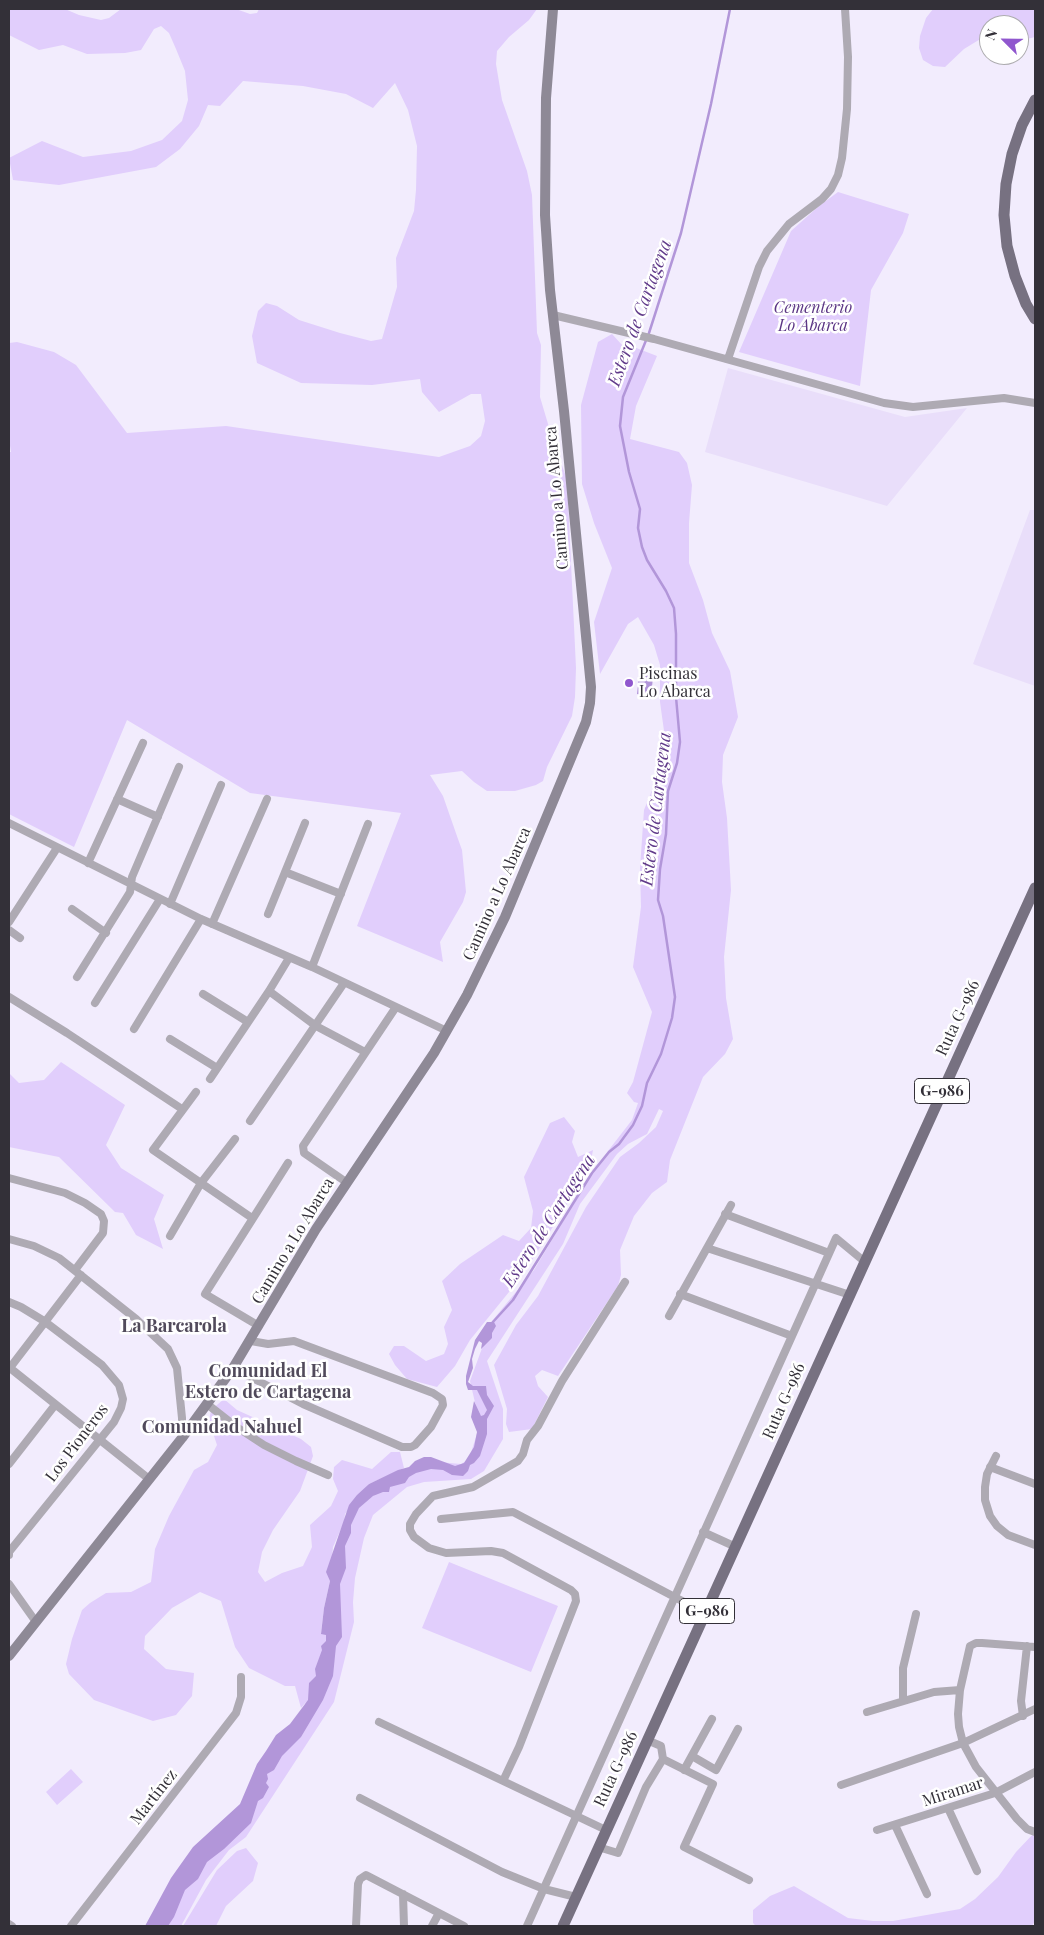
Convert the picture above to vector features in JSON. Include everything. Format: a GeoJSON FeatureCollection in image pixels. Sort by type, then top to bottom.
{"type":"FeatureCollection","features":[{"type":"Feature","properties":{"kind":"main road","name":"Camino a Lo Abarca"},"geometry":{"type":"LineString","coordinates":[[9,1656],[182,1438],[233,1368],[346,1182],[413,1086],[447,1031],[505,917],[583,731],[590,703],[591,687],[547,253],[544,177],[546,98],[553,9]]}},
{"type":"Feature","properties":{"kind":"main road"},"geometry":{"type":"LineString","coordinates":[[1035,100],[1022,125],[1012,154],[1006,184],[1004,215],[1007,246],[1015,276],[1026,304],[1035,319]]}},
{"type":"Feature","properties":{"kind":"main road","name":"Ruta G-986"},"geometry":{"type":"LineString","coordinates":[[563,1926],[1035,888]]}},
{"type":"Feature","properties":{"kind":"street"},"geometry":{"type":"LineString","coordinates":[[728,359],[759,267],[768,251],[789,224],[826,194],[838,175],[844,142],[848,92],[845,9]]}},
{"type":"Feature","properties":{"kind":"street"},"geometry":{"type":"LineString","coordinates":[[553,315],[728,359],[900,406],[924,407],[1004,398],[1035,403]]}},
{"type":"Feature","properties":{"kind":"street"},"geometry":{"type":"LineString","coordinates":[[88,863],[143,743]]}},
{"type":"Feature","properties":{"kind":"street"},"geometry":{"type":"LineString","coordinates":[[77,977],[130,892],[132,877],[180,767]]}},
{"type":"Feature","properties":{"kind":"street"},"geometry":{"type":"LineString","coordinates":[[170,904],[221,785]]}},
{"type":"Feature","properties":{"kind":"street"},"geometry":{"type":"LineString","coordinates":[[117,799],[158,817]]}},
{"type":"Feature","properties":{"kind":"street"},"geometry":{"type":"LineString","coordinates":[[212,924],[267,799]]}},
{"type":"Feature","properties":{"kind":"street"},"geometry":{"type":"LineString","coordinates":[[9,823],[212,924],[312,967],[447,1031]]}},
{"type":"Feature","properties":{"kind":"street"},"geometry":{"type":"LineString","coordinates":[[268,914],[305,823]]}},
{"type":"Feature","properties":{"kind":"street"},"geometry":{"type":"LineString","coordinates":[[312,967],[368,824]]}},
{"type":"Feature","properties":{"kind":"street"},"geometry":{"type":"LineString","coordinates":[[9,922],[58,848]]}},
{"type":"Feature","properties":{"kind":"street"},"geometry":{"type":"LineString","coordinates":[[285,872],[341,894]]}},
{"type":"Feature","properties":{"kind":"street"},"geometry":{"type":"LineString","coordinates":[[95,1002],[160,899]]}},
{"type":"Feature","properties":{"kind":"street"},"geometry":{"type":"LineString","coordinates":[[72,909],[106,933]]}},
{"type":"Feature","properties":{"kind":"street"},"geometry":{"type":"LineString","coordinates":[[134,1029],[202,919]]}},
{"type":"Feature","properties":{"kind":"street"},"geometry":{"type":"LineString","coordinates":[[9,930],[20,938]]}},
{"type":"Feature","properties":{"kind":"street"},"geometry":{"type":"LineString","coordinates":[[210,1079],[289,958]]}},
{"type":"Feature","properties":{"kind":"street"},"geometry":{"type":"LineString","coordinates":[[250,1121],[344,983]]}},
{"type":"Feature","properties":{"kind":"street"},"geometry":{"type":"LineString","coordinates":[[269,991],[316,1026],[365,1052]]}},
{"type":"Feature","properties":{"kind":"street"},"geometry":{"type":"LineString","coordinates":[[203,994],[248,1022]]}},
{"type":"Feature","properties":{"kind":"street"},"geometry":{"type":"LineString","coordinates":[[9,997],[182,1109]]}},
{"type":"Feature","properties":{"kind":"street"},"geometry":{"type":"LineString","coordinates":[[346,1182],[304,1153],[302,1149],[396,1007]]}},
{"type":"Feature","properties":{"kind":"street"},"geometry":{"type":"LineString","coordinates":[[170,1039],[216,1068]]}},
{"type":"Feature","properties":{"kind":"street"},"geometry":{"type":"LineString","coordinates":[[196,1092],[153,1150],[252,1218]]}},
{"type":"Feature","properties":{"kind":"street"},"geometry":{"type":"LineString","coordinates":[[170,1236],[201,1183],[235,1139]]}},
{"type":"Feature","properties":{"kind":"street"},"geometry":{"type":"LineString","coordinates":[[259,1326],[205,1294],[288,1163]]}},
{"type":"Feature","properties":{"kind":"street"},"geometry":{"type":"LineString","coordinates":[[9,1178],[65,1194],[101,1214],[104,1221],[103,1233],[78,1272],[44,1322],[9,1368],[149,1479]]}},
{"type":"Feature","properties":{"kind":"street"},"geometry":{"type":"LineString","coordinates":[[669,1316],[731,1205]]}},
{"type":"Feature","properties":{"kind":"street"},"geometry":{"type":"LineString","coordinates":[[725,1214],[829,1254]]}},
{"type":"Feature","properties":{"kind":"street"},"geometry":{"type":"LineString","coordinates":[[527,1926],[836,1238],[865,1262]]}},
{"type":"Feature","properties":{"kind":"street"},"geometry":{"type":"LineString","coordinates":[[9,1239],[47,1252],[78,1272],[136,1318],[172,1354],[178,1375],[182,1438]]}},
{"type":"Feature","properties":{"kind":"street"},"geometry":{"type":"LineString","coordinates":[[707,1248],[850,1296]]}},
{"type":"Feature","properties":{"kind":"street"},"geometry":{"type":"LineString","coordinates":[[503,1781],[519,1747],[576,1601],[575,1594],[504,1553],[497,1551],[446,1553],[429,1548],[414,1537],[410,1530],[410,1524],[416,1514],[433,1496],[473,1487],[518,1461],[523,1454],[527,1440],[538,1426],[560,1386],[625,1282]]}},
{"type":"Feature","properties":{"kind":"street"},"geometry":{"type":"LineString","coordinates":[[680,1294],[792,1336]]}},
{"type":"Feature","properties":{"kind":"street","name":"Los Pioneros"},"geometry":{"type":"LineString","coordinates":[[9,1302],[21,1307],[44,1322],[102,1366],[119,1385],[123,1394],[117,1418],[9,1552],[9,1555]]}},
{"type":"Feature","properties":{"kind":"street"},"geometry":{"type":"LineString","coordinates":[[233,1368],[303,1404],[402,1447],[411,1448],[415,1445],[431,1427],[443,1405],[440,1396],[433,1392],[294,1341],[268,1344],[251,1341]]}},
{"type":"Feature","properties":{"kind":"street"},"geometry":{"type":"LineString","coordinates":[[207,1404],[235,1426],[264,1445],[328,1475]]}},
{"type":"Feature","properties":{"kind":"street"},"geometry":{"type":"LineString","coordinates":[[9,1464],[55,1405]]}},
{"type":"Feature","properties":{"kind":"street"},"geometry":{"type":"LineString","coordinates":[[996,1456],[990,1467],[984,1493],[990,1516],[997,1526],[1008,1535],[1035,1545]]}},
{"type":"Feature","properties":{"kind":"street"},"geometry":{"type":"LineString","coordinates":[[990,1467],[1035,1484]]}},
{"type":"Feature","properties":{"kind":"street"},"geometry":{"type":"LineString","coordinates":[[441,1519],[513,1512],[705,1613]]}},
{"type":"Feature","properties":{"kind":"street"},"geometry":{"type":"LineString","coordinates":[[703,1532],[736,1547]]}},
{"type":"Feature","properties":{"kind":"street"},"geometry":{"type":"LineString","coordinates":[[9,1584],[36,1622]]}},
{"type":"Feature","properties":{"kind":"street"},"geometry":{"type":"LineString","coordinates":[[903,1700],[903,1668],[916,1614]]}},
{"type":"Feature","properties":{"kind":"street"},"geometry":{"type":"LineString","coordinates":[[1023,1716],[1021,1701],[1031,1646],[982,1642],[970,1646],[960,1690],[958,1721],[963,1743],[976,1767],[995,1792],[1027,1829],[1035,1832]]}},
{"type":"Feature","properties":{"kind":"street","name":"Martínez"},"geometry":{"type":"LineString","coordinates":[[71,1926],[236,1713],[242,1697],[241,1677]]}},
{"type":"Feature","properties":{"kind":"street"},"geometry":{"type":"LineString","coordinates":[[867,1712],[934,1692],[960,1690]]}},
{"type":"Feature","properties":{"kind":"street"},"geometry":{"type":"LineString","coordinates":[[841,1785],[963,1743],[1035,1709]]}},
{"type":"Feature","properties":{"kind":"street"},"geometry":{"type":"LineString","coordinates":[[684,1770],[712,1718]]}},
{"type":"Feature","properties":{"kind":"street"},"geometry":{"type":"LineString","coordinates":[[379,1722],[606,1830]]}},
{"type":"Feature","properties":{"kind":"street"},"geometry":{"type":"LineString","coordinates":[[692,1756],[716,1770],[738,1729]]}},
{"type":"Feature","properties":{"kind":"street"},"geometry":{"type":"LineString","coordinates":[[598,1847],[618,1853],[646,1787],[663,1759],[662,1746],[647,1740]]}},
{"type":"Feature","properties":{"kind":"street"},"geometry":{"type":"LineString","coordinates":[[663,1759],[713,1784],[684,1847],[749,1880]]}},
{"type":"Feature","properties":{"kind":"street","name":"Miramar"},"geometry":{"type":"LineString","coordinates":[[877,1830],[995,1792],[1035,1772]]}},
{"type":"Feature","properties":{"kind":"street"},"geometry":{"type":"LineString","coordinates":[[360,1798],[502,1872],[544,1889],[576,1897]]}},
{"type":"Feature","properties":{"kind":"street"},"geometry":{"type":"LineString","coordinates":[[948,1808],[977,1871]]}},
{"type":"Feature","properties":{"kind":"street"},"geometry":{"type":"LineString","coordinates":[[895,1825],[927,1894]]}},
{"type":"Feature","properties":{"kind":"street"},"geometry":{"type":"LineString","coordinates":[[356,1926],[358,1884],[362,1877],[370,1876],[464,1926]]}},
{"type":"Feature","properties":{"kind":"street"},"geometry":{"type":"LineString","coordinates":[[403,1894],[404,1926]]}},
{"type":"Feature","properties":{"kind":"street"},"geometry":{"type":"LineString","coordinates":[[432,1926],[439,1913]]}},
{"type":"Feature","properties":{"kind":"shaded area"},"geometry":{"type":"Polygon","coordinates":[[[728,368],[905,417],[967,408],[887,506],[705,452],[728,368]]]}},
{"type":"Feature","properties":{"kind":"shaded area"},"geometry":{"type":"Polygon","coordinates":[[[1030,510],[1035,510],[1035,686],[973,664],[1030,510]]]}},
{"type":"Feature","properties":{"kind":"shaded area"},"geometry":{"type":"Polygon","coordinates":[[[640,666],[654,668],[651,696],[637,694],[640,666]]]}},
{"type":"Feature","properties":{"kind":"shaded area"},"geometry":{"type":"Polygon","coordinates":[[[487,1322],[494,1322],[496,1326],[492,1333],[492,1338],[481,1349],[482,1343],[479,1341],[475,1349],[472,1359],[473,1368],[468,1382],[473,1386],[486,1386],[487,1395],[494,1406],[487,1419],[487,1434],[480,1456],[470,1465],[468,1471],[463,1476],[452,1475],[443,1470],[431,1469],[416,1473],[409,1477],[405,1483],[390,1487],[389,1492],[373,1496],[359,1508],[351,1525],[351,1533],[345,1546],[346,1568],[340,1584],[342,1637],[336,1646],[333,1676],[323,1700],[301,1737],[282,1756],[274,1770],[267,1774],[268,1779],[266,1783],[269,1787],[263,1798],[258,1801],[251,1823],[224,1849],[207,1862],[198,1879],[185,1890],[174,1917],[168,1926],[145,1926],[171,1878],[193,1847],[240,1804],[257,1764],[276,1735],[290,1724],[308,1700],[309,1683],[316,1676],[315,1669],[322,1650],[321,1646],[326,1641],[326,1635],[321,1634],[330,1581],[326,1572],[349,1505],[369,1484],[398,1470],[409,1467],[415,1461],[424,1457],[431,1457],[455,1466],[464,1463],[474,1447],[477,1432],[471,1417],[474,1401],[481,1416],[487,1410],[477,1390],[468,1390],[466,1376],[475,1340],[487,1322]]]}},
{"type":"Feature","properties":{"kind":"green space"},"geometry":{"type":"Polygon","coordinates":[[[9,9],[65,9],[79,15],[101,20],[109,18],[121,9],[236,9],[250,14],[257,13],[259,9],[537,9],[529,20],[509,37],[497,51],[496,64],[502,100],[527,171],[532,195],[537,333],[541,345],[540,397],[567,479],[576,668],[575,697],[572,716],[547,767],[543,781],[536,785],[515,791],[487,791],[462,771],[430,775],[443,796],[462,850],[466,892],[463,902],[440,942],[443,962],[357,926],[401,813],[250,793],[127,720],[74,847],[9,814],[9,452],[11,452],[9,439],[9,343],[17,342],[54,352],[76,365],[127,433],[226,426],[439,457],[470,446],[481,436],[485,421],[481,394],[471,394],[439,412],[422,392],[420,379],[372,385],[301,383],[257,363],[252,336],[258,311],[266,303],[277,306],[299,320],[340,333],[371,341],[382,339],[397,287],[396,258],[414,211],[416,190],[417,146],[408,110],[395,83],[373,108],[346,94],[303,86],[243,81],[220,106],[208,105],[199,126],[180,149],[156,167],[59,185],[13,180],[9,158],[42,141],[83,157],[131,151],[162,140],[182,121],[188,100],[185,71],[169,33],[161,26],[154,29],[141,50],[125,53],[87,54],[63,45],[39,50],[9,35],[9,9]]]}},
{"type":"Feature","properties":{"kind":"green space"},"geometry":{"type":"Polygon","coordinates":[[[933,9],[1035,9],[1035,37],[1029,38],[1029,15],[979,15],[979,40],[964,49],[945,67],[933,66],[923,60],[919,48],[920,36],[926,18],[933,9]]]}},
{"type":"Feature","properties":{"kind":"green space","name":"Cementerio Lo Abarca"},"geometry":{"type":"Polygon","coordinates":[[[838,192],[909,214],[903,233],[871,290],[860,386],[739,352],[791,231],[838,192]]]}},
{"type":"Feature","properties":{"kind":"green space"},"geometry":{"type":"Polygon","coordinates":[[[612,334],[623,346],[624,351],[626,344],[657,356],[636,406],[630,439],[679,452],[687,463],[692,485],[689,523],[689,563],[703,600],[712,633],[730,671],[738,717],[723,755],[722,782],[727,818],[731,890],[724,957],[726,998],[733,1039],[725,1054],[703,1077],[670,1160],[667,1182],[652,1193],[634,1216],[620,1250],[621,1275],[618,1286],[558,1376],[542,1370],[535,1376],[538,1386],[548,1397],[532,1429],[509,1432],[506,1424],[507,1409],[494,1365],[516,1325],[538,1296],[586,1207],[620,1157],[656,1127],[663,1111],[659,1109],[647,1134],[628,1144],[617,1154],[580,1204],[563,1244],[487,1361],[503,1409],[503,1439],[484,1471],[471,1479],[424,1482],[407,1487],[373,1515],[364,1538],[355,1578],[354,1622],[334,1702],[246,1837],[229,1850],[206,1880],[181,1926],[160,1926],[185,1881],[290,1743],[306,1702],[301,1708],[295,1686],[285,1686],[249,1668],[235,1647],[221,1601],[200,1592],[172,1608],[145,1636],[144,1649],[166,1669],[194,1673],[192,1696],[176,1715],[153,1721],[94,1700],[69,1674],[66,1664],[82,1610],[106,1593],[131,1592],[151,1582],[155,1549],[169,1516],[194,1470],[208,1462],[217,1445],[209,1421],[211,1410],[224,1399],[237,1410],[301,1439],[311,1447],[313,1456],[300,1491],[273,1530],[262,1552],[258,1572],[265,1582],[282,1573],[303,1566],[312,1547],[310,1525],[331,1506],[338,1491],[333,1479],[334,1467],[342,1460],[372,1469],[391,1452],[400,1452],[404,1468],[369,1484],[345,1514],[344,1522],[333,1547],[330,1581],[321,1633],[325,1634],[339,1550],[359,1505],[427,1461],[461,1464],[469,1459],[480,1424],[470,1381],[492,1321],[534,1270],[594,1169],[632,1120],[638,1103],[634,1102],[627,1093],[633,1082],[652,1012],[633,967],[641,907],[640,868],[644,810],[661,768],[665,738],[660,702],[660,665],[654,645],[638,617],[628,624],[600,674],[594,622],[612,568],[594,523],[582,484],[581,405],[598,342],[612,334]]]}},
{"type":"Feature","properties":{"kind":"green space"},"geometry":{"type":"Polygon","coordinates":[[[61,1062],[125,1105],[106,1145],[121,1168],[164,1195],[154,1219],[163,1249],[136,1235],[123,1213],[115,1212],[59,1157],[9,1147],[9,1073],[19,1083],[44,1080],[61,1062]]]}},
{"type":"Feature","properties":{"kind":"green space"},"geometry":{"type":"Polygon","coordinates":[[[564,1117],[575,1131],[572,1142],[578,1157],[593,1150],[590,1166],[571,1198],[522,1276],[470,1340],[455,1366],[437,1387],[407,1379],[395,1365],[389,1354],[394,1346],[404,1346],[426,1361],[444,1354],[448,1344],[444,1327],[452,1310],[442,1281],[460,1264],[503,1235],[519,1241],[531,1228],[533,1211],[524,1177],[550,1123],[564,1117]]]}},
{"type":"Feature","properties":{"kind":"green space"},"geometry":{"type":"Polygon","coordinates":[[[449,1562],[558,1606],[531,1672],[422,1628],[449,1562]]]}},
{"type":"Feature","properties":{"kind":"green space"},"geometry":{"type":"Polygon","coordinates":[[[71,1769],[83,1782],[57,1805],[46,1792],[71,1769]]]}},
{"type":"Feature","properties":{"kind":"green space"},"geometry":{"type":"Polygon","coordinates":[[[1035,1832],[1035,1921],[1032,1926],[756,1926],[753,1923],[753,1910],[770,1896],[794,1886],[848,1918],[893,1921],[960,1909],[975,1899],[998,1877],[1016,1852],[1035,1832]]]}},
{"type":"Feature","properties":{"kind":"green space"},"geometry":{"type":"Polygon","coordinates":[[[246,1848],[258,1863],[253,1881],[226,1906],[216,1926],[183,1926],[217,1870],[237,1851],[246,1848]]]}},
{"type":"Feature","properties":{"kind":"waterway","name":"Estero de Cartagena"},"geometry":{"type":"LineString","coordinates":[[492,1323],[513,1300],[592,1173],[609,1152],[619,1144],[633,1125],[642,1106],[647,1083],[661,1054],[672,1018],[675,997],[663,916],[658,900],[660,869],[666,834],[668,791],[677,763],[680,742],[676,697],[674,608],[647,560],[642,547],[638,528],[640,509],[629,472],[620,426],[623,397],[649,333],[681,233],[711,104],[730,9]]}},
{"type":"Feature","properties":{"kind":"place","name":"Piscinas Lo Abarca"},"geometry":{"type":"Point","coordinates":[629,683]}},
{"type":"Feature","properties":{"kind":"district","name":"La Barcarola"},"geometry":{"type":"Point","coordinates":[174,1326]}},
{"type":"Feature","properties":{"kind":"district","name":"Comunidad El Estero de Cartagena"},"geometry":{"type":"Point","coordinates":[268,1381]}},
{"type":"Feature","properties":{"kind":"district","name":"Comunidad Nahuel"},"geometry":{"type":"Point","coordinates":[222,1427]}}]}
